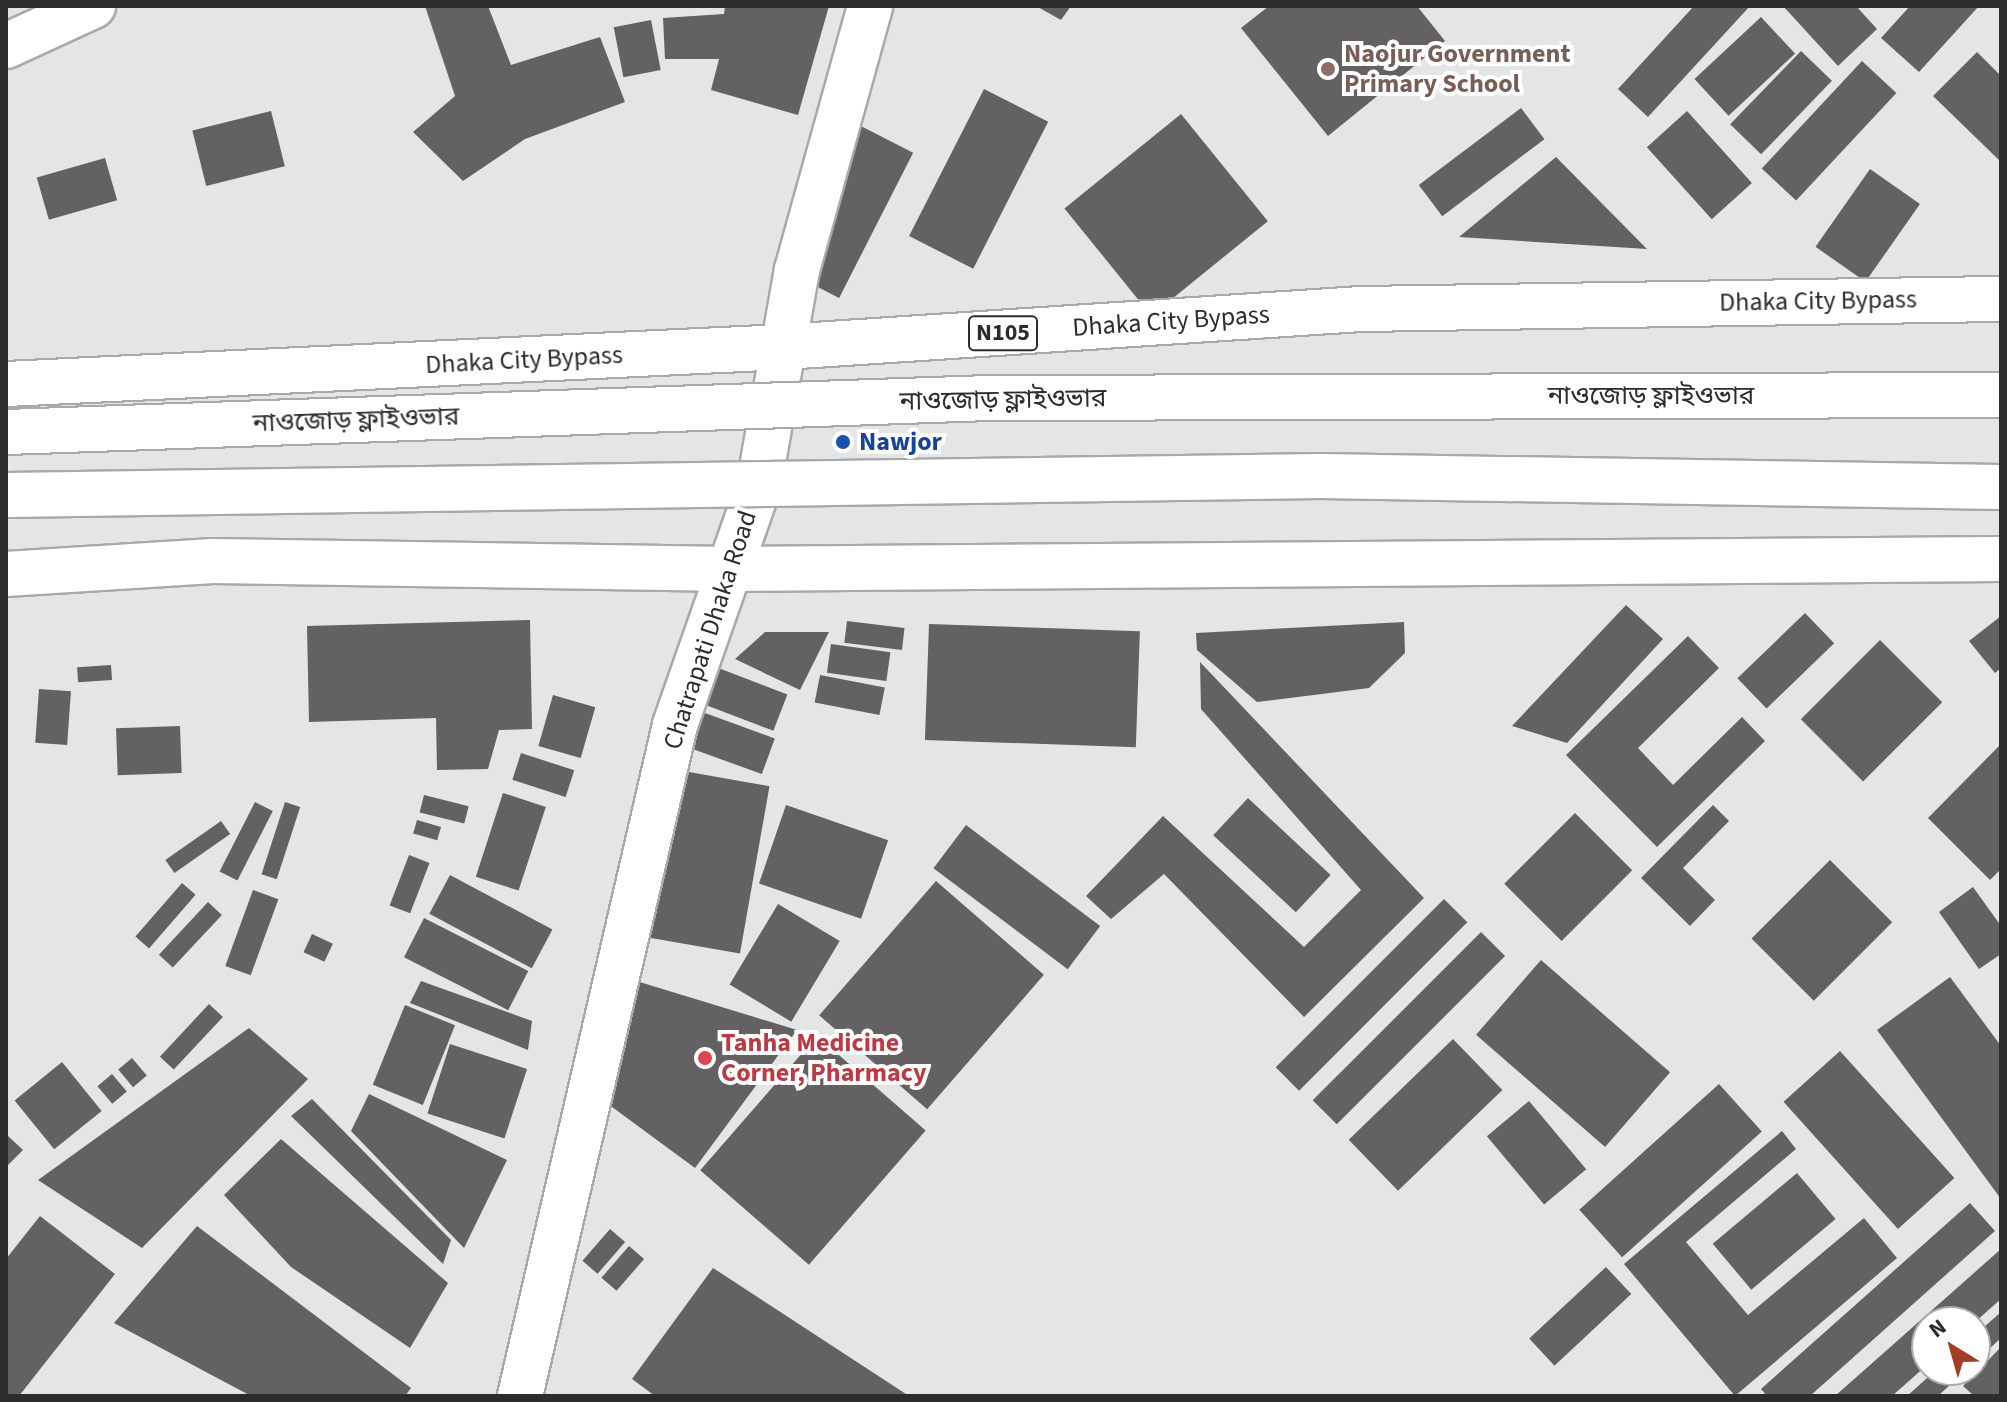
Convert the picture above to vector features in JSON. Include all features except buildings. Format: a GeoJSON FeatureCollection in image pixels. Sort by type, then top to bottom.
{"type":"FeatureCollection","features":[{"type":"Feature","properties":{"kind":"main road"},"geometry":{"type":"LineString","coordinates":[[6,46],[93,6]]}},
{"type":"Feature","properties":{"kind":"main road","name":"Chatrapati Dhaka Road"},"geometry":{"type":"LineString","coordinates":[[520,1396],[675,725],[759,485],[797,270],[870,6]]}},
{"type":"Feature","properties":{"kind":"main road","name":"Dhaka City Bypass"},"geometry":{"type":"LineString","coordinates":[[6,384],[784,347],[1361,309],[2001,299]]}},
{"type":"Feature","properties":{"kind":"main road","name":"নাওজোড় ফ্লাইওভার"},"geometry":{"type":"LineString","coordinates":[[6,432],[987,398],[2001,395]]}},
{"type":"Feature","properties":{"kind":"main road"},"geometry":{"type":"LineString","coordinates":[[6,495],[1321,476],[2001,487]]}},
{"type":"Feature","properties":{"kind":"main road"},"geometry":{"type":"LineString","coordinates":[[6,574],[213,561],[729,569],[2001,559]]}},
{"type":"Feature","properties":{"kind":"place","name":"Naojur Government Primary School"},"geometry":{"type":"Point","coordinates":[1328,69]}},
{"type":"Feature","properties":{"kind":"place","name":"Nawjor"},"geometry":{"type":"Point","coordinates":[843,442]}},
{"type":"Feature","properties":{"kind":"place","name":"Tanha Medicine Corner, Pharmacy"},"geometry":{"type":"Point","coordinates":[705,1058]}}]}
